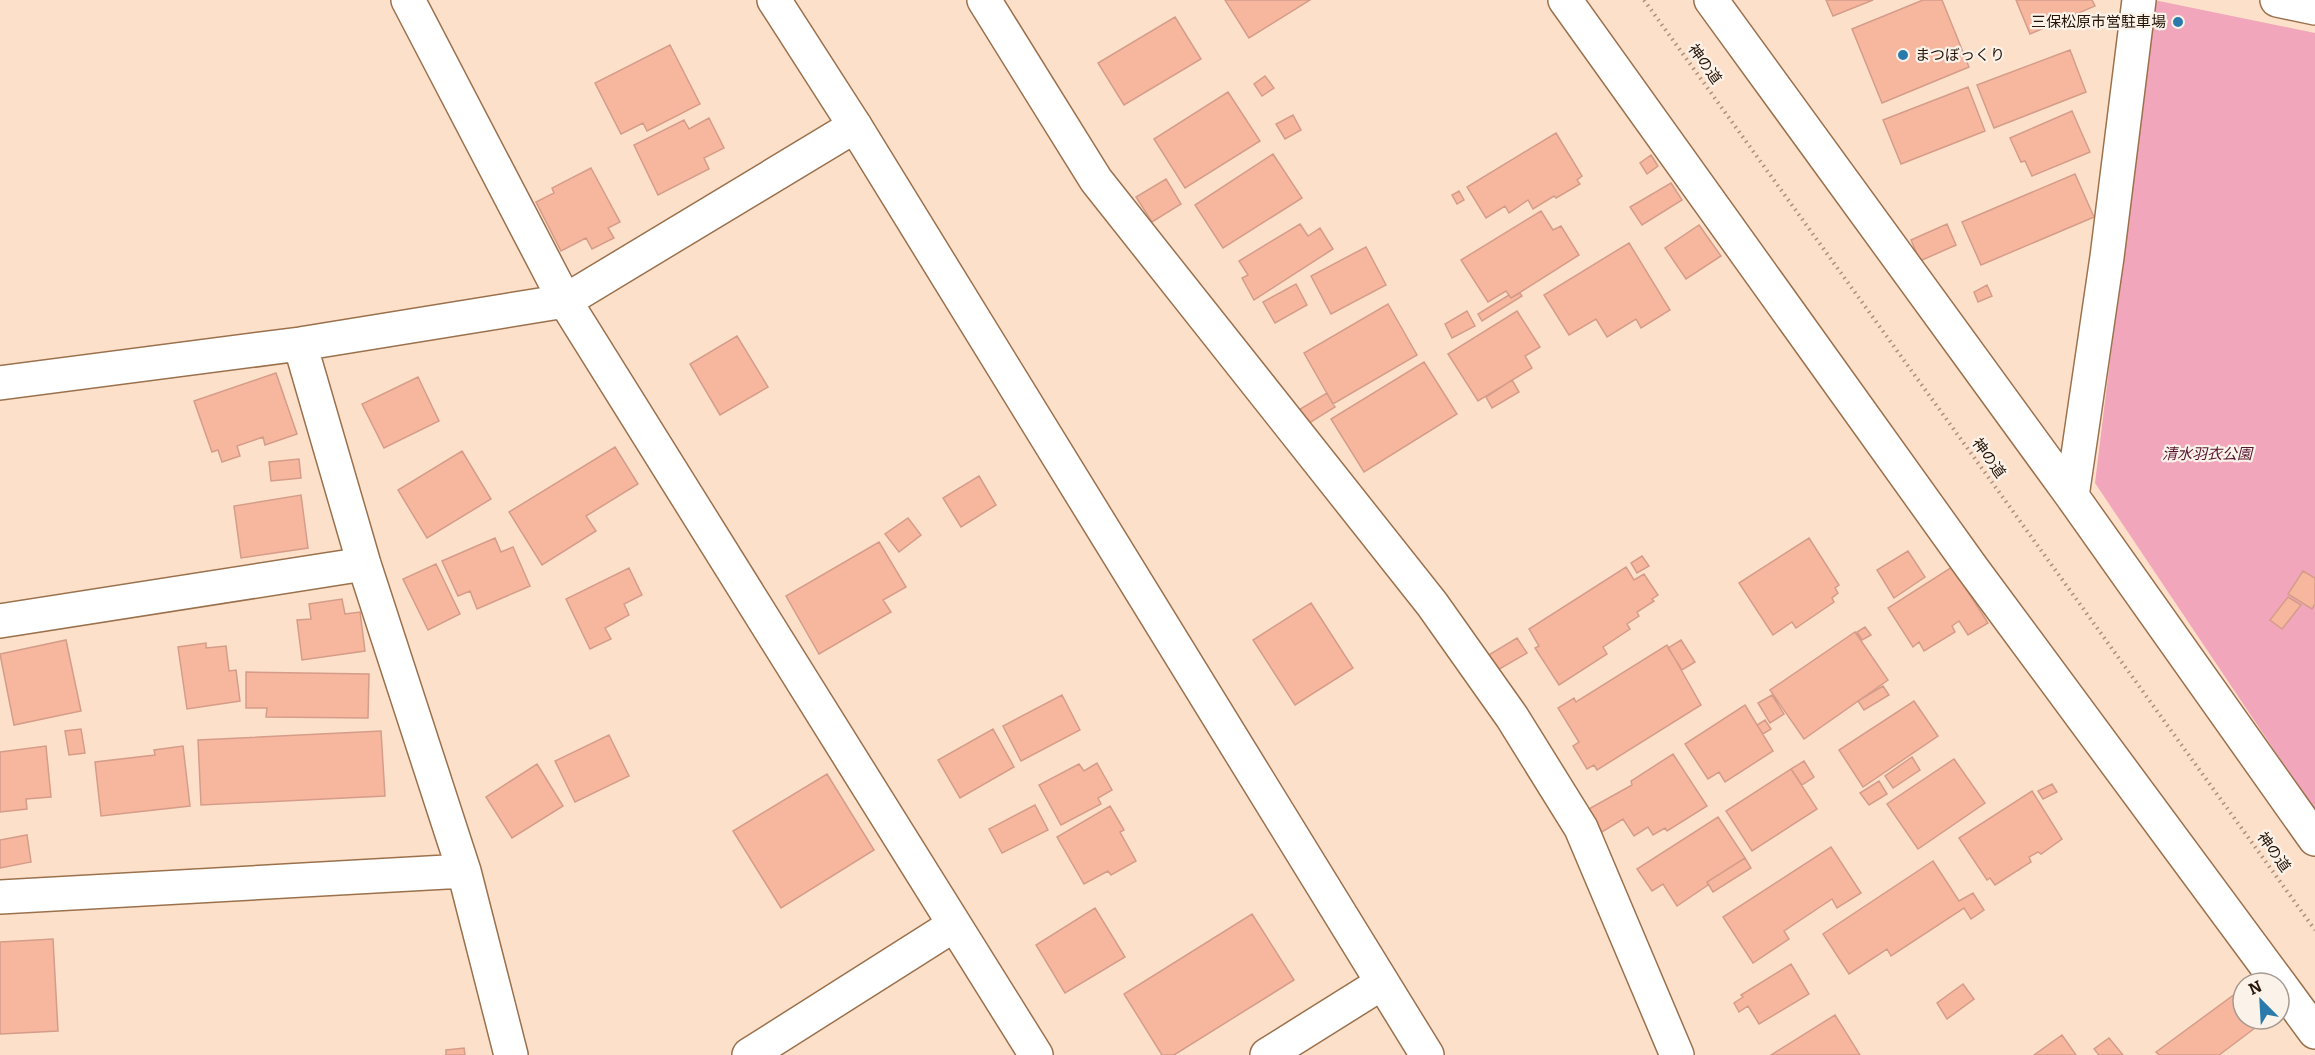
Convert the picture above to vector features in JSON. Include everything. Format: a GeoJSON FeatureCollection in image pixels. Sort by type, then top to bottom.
{"type":"FeatureCollection","features":[{"type":"Feature","properties":{"kind":"street"},"geometry":{"type":"LineString","coordinates":[[408,0],[565,301],[1036,1055]]}},
{"type":"Feature","properties":{"kind":"street"},"geometry":{"type":"LineString","coordinates":[[774,0],[855,126],[1427,1055]]}},
{"type":"Feature","properties":{"kind":"street"},"geometry":{"type":"LineString","coordinates":[[984,0],[1096,180],[1425,594],[1512,717],[1581,828],[1677,1055]]}},
{"type":"Feature","properties":{"kind":"street"},"geometry":{"type":"LineString","coordinates":[[1565,0],[1965,559],[2270,971]]}},
{"type":"Feature","properties":{"kind":"street"},"geometry":{"type":"LineString","coordinates":[[1710,0],[2072,496],[2315,839]]}},
{"type":"Feature","properties":{"kind":"street"},"geometry":{"type":"LineString","coordinates":[[2072,496],[2107,257],[2139,0]]}},
{"type":"Feature","properties":{"kind":"street"},"geometry":{"type":"LineString","coordinates":[[2277,0],[2315,8]]}},
{"type":"Feature","properties":{"kind":"street"},"geometry":{"type":"LineString","coordinates":[[0,383],[300,344],[565,301],[855,126]]}},
{"type":"Feature","properties":{"kind":"street"},"geometry":{"type":"LineString","coordinates":[[300,344],[364,564],[464,871],[511,1055]]}},
{"type":"Feature","properties":{"kind":"street"},"geometry":{"type":"LineString","coordinates":[[0,621],[364,564]]}},
{"type":"Feature","properties":{"kind":"street"},"geometry":{"type":"LineString","coordinates":[[0,897],[464,871]]}},
{"type":"Feature","properties":{"kind":"street"},"geometry":{"type":"LineString","coordinates":[[749,1055],[954,925]]}},
{"type":"Feature","properties":{"kind":"street"},"geometry":{"type":"LineString","coordinates":[[1267,1055],[1382,983]]}},
{"type":"Feature","properties":{"kind":"street"},"geometry":{"type":"LineString","coordinates":[[2291,999],[2315,1032]]}},
{"type":"Feature","properties":{"kind":"path","name":"神の道"},"geometry":{"type":"LineString","coordinates":[[1644,0],[2315,930]]}},
{"type":"Feature","properties":{"kind":"green space","name":"清水羽衣公園"},"geometry":{"type":"Polygon","coordinates":[[[2154,0],[2315,33],[2315,811],[2095,483],[2154,0]]]}},
{"type":"Feature","properties":{"kind":"building"},"geometry":{"type":"Polygon","coordinates":[[[1225,0],[1310,0],[1249,38],[1225,0]]]}},
{"type":"Feature","properties":{"kind":"building"},"geometry":{"type":"Polygon","coordinates":[[[1826,0],[1873,0],[1833,16],[1826,0]]]}},
{"type":"Feature","properties":{"kind":"building"},"geometry":{"type":"Polygon","coordinates":[[[1923,0],[1942,0],[1969,67],[1882,103],[1852,29],[1923,0]]]}},
{"type":"Feature","properties":{"kind":"building"},"geometry":{"type":"Polygon","coordinates":[[[2016,0],[2092,0],[2095,6],[2030,34],[2016,0]]]}},
{"type":"Feature","properties":{"kind":"building"},"geometry":{"type":"Polygon","coordinates":[[[1175,17],[1201,59],[1124,105],[1098,63],[1175,17]]]}},
{"type":"Feature","properties":{"kind":"building"},"geometry":{"type":"Polygon","coordinates":[[[670,45],[700,104],[647,131],[643,123],[621,134],[595,83],[670,45]]]}},
{"type":"Feature","properties":{"kind":"building"},"geometry":{"type":"Polygon","coordinates":[[[2070,50],[2086,92],[1994,128],[1977,85],[2070,50]]]}},
{"type":"Feature","properties":{"kind":"building"},"geometry":{"type":"Polygon","coordinates":[[[1265,76],[1274,88],[1262,96],[1254,84],[1265,76]]]}},
{"type":"Feature","properties":{"kind":"building"},"geometry":{"type":"Polygon","coordinates":[[[1968,87],[1985,131],[1901,164],[1883,120],[1968,87]]]}},
{"type":"Feature","properties":{"kind":"building"},"geometry":{"type":"Polygon","coordinates":[[[1228,92],[1260,141],[1185,188],[1154,139],[1228,92]]]}},
{"type":"Feature","properties":{"kind":"building"},"geometry":{"type":"Polygon","coordinates":[[[2072,111],[2090,152],[2032,176],[2025,161],[2021,162],[2010,138],[2072,111]]]}},
{"type":"Feature","properties":{"kind":"building"},"geometry":{"type":"Polygon","coordinates":[[[1293,115],[1301,130],[1285,139],[1276,124],[1293,115]]]}},
{"type":"Feature","properties":{"kind":"building"},"geometry":{"type":"Polygon","coordinates":[[[709,118],[724,148],[704,158],[709,169],[658,195],[634,145],[684,120],[689,129],[709,118]]]}},
{"type":"Feature","properties":{"kind":"building"},"geometry":{"type":"Polygon","coordinates":[[[1556,133],[1582,176],[1577,180],[1580,184],[1533,209],[1528,200],[1509,213],[1505,206],[1486,218],[1467,187],[1556,133]]]}},
{"type":"Feature","properties":{"kind":"building"},"geometry":{"type":"Polygon","coordinates":[[[1273,154],[1302,198],[1223,248],[1195,205],[1273,154]]]}},
{"type":"Feature","properties":{"kind":"building"},"geometry":{"type":"Polygon","coordinates":[[[1651,155],[1658,166],[1647,174],[1640,163],[1651,155]]]}},
{"type":"Feature","properties":{"kind":"building"},"geometry":{"type":"Polygon","coordinates":[[[591,168],[620,222],[608,228],[614,238],[592,249],[586,238],[561,251],[536,202],[554,193],[552,188],[591,168]]]}},
{"type":"Feature","properties":{"kind":"building"},"geometry":{"type":"Polygon","coordinates":[[[2075,174],[2094,217],[1981,265],[1962,222],[2075,174]]]}},
{"type":"Feature","properties":{"kind":"building"},"geometry":{"type":"Polygon","coordinates":[[[1166,179],[1181,204],[1152,222],[1136,197],[1166,179]]]}},
{"type":"Feature","properties":{"kind":"building"},"geometry":{"type":"Polygon","coordinates":[[[1671,183],[1682,200],[1642,225],[1630,207],[1671,183]]]}},
{"type":"Feature","properties":{"kind":"building"},"geometry":{"type":"Polygon","coordinates":[[[1459,191],[1464,200],[1457,204],[1452,195],[1459,191]]]}},
{"type":"Feature","properties":{"kind":"building"},"geometry":{"type":"Polygon","coordinates":[[[1541,211],[1553,230],[1561,226],[1579,255],[1511,298],[1506,291],[1488,302],[1461,260],[1541,211]]]}},
{"type":"Feature","properties":{"kind":"building"},"geometry":{"type":"Polygon","coordinates":[[[1300,224],[1308,236],[1320,228],[1333,249],[1254,300],[1242,278],[1248,275],[1239,261],[1300,224]]]}},
{"type":"Feature","properties":{"kind":"building"},"geometry":{"type":"Polygon","coordinates":[[[1947,224],[1956,245],[1920,261],[1911,240],[1947,224]]]}},
{"type":"Feature","properties":{"kind":"building"},"geometry":{"type":"Polygon","coordinates":[[[1699,225],[1721,256],[1686,279],[1665,248],[1699,225]]]}},
{"type":"Feature","properties":{"kind":"building"},"geometry":{"type":"Polygon","coordinates":[[[1629,243],[1670,310],[1641,328],[1636,319],[1607,337],[1596,319],[1569,335],[1544,295],[1629,243]]]}},
{"type":"Feature","properties":{"kind":"building"},"geometry":{"type":"Polygon","coordinates":[[[1366,247],[1386,285],[1331,314],[1311,276],[1366,247]]]}},
{"type":"Feature","properties":{"kind":"building"},"geometry":{"type":"Polygon","coordinates":[[[1296,284],[1307,305],[1275,323],[1263,302],[1296,284]]]}},
{"type":"Feature","properties":{"kind":"building"},"geometry":{"type":"Polygon","coordinates":[[[1987,285],[1992,296],[1978,302],[1974,292],[1987,285]]]}},
{"type":"Feature","properties":{"kind":"building"},"geometry":{"type":"Polygon","coordinates":[[[1520,293],[1522,296],[1482,321],[1478,314],[1509,295],[1511,298],[1520,293]]]}},
{"type":"Feature","properties":{"kind":"building"},"geometry":{"type":"Polygon","coordinates":[[[1388,304],[1417,355],[1333,404],[1304,353],[1388,304]]]}},
{"type":"Feature","properties":{"kind":"building"},"geometry":{"type":"Polygon","coordinates":[[[1467,311],[1475,326],[1452,338],[1445,324],[1467,311]]]}},
{"type":"Feature","properties":{"kind":"building"},"geometry":{"type":"Polygon","coordinates":[[[1517,311],[1540,347],[1525,356],[1532,368],[1478,401],[1448,354],[1517,311]]]}},
{"type":"Feature","properties":{"kind":"building"},"geometry":{"type":"Polygon","coordinates":[[[737,336],[768,387],[720,415],[690,364],[737,336]]]}},
{"type":"Feature","properties":{"kind":"building"},"geometry":{"type":"Polygon","coordinates":[[[1424,362],[1457,414],[1364,472],[1331,419],[1424,362]]]}},
{"type":"Feature","properties":{"kind":"building"},"geometry":{"type":"Polygon","coordinates":[[[276,373],[297,434],[265,445],[263,437],[237,446],[240,456],[222,462],[218,450],[212,452],[194,401],[276,373]]]}},
{"type":"Feature","properties":{"kind":"building"},"geometry":{"type":"Polygon","coordinates":[[[418,377],[439,421],[384,448],[362,404],[418,377]]]}},
{"type":"Feature","properties":{"kind":"building"},"geometry":{"type":"Polygon","coordinates":[[[1512,380],[1519,392],[1492,408],[1486,397],[1512,380]]]}},
{"type":"Feature","properties":{"kind":"building"},"geometry":{"type":"Polygon","coordinates":[[[1327,393],[1335,407],[1306,425],[1297,411],[1327,393]]]}},
{"type":"Feature","properties":{"kind":"building"},"geometry":{"type":"Polygon","coordinates":[[[615,447],[638,484],[586,516],[596,531],[542,565],[509,512],[615,447]]]}},
{"type":"Feature","properties":{"kind":"building"},"geometry":{"type":"Polygon","coordinates":[[[462,451],[491,499],[427,538],[398,490],[462,451]]]}},
{"type":"Feature","properties":{"kind":"building"},"geometry":{"type":"Polygon","coordinates":[[[299,459],[301,478],[271,481],[269,462],[299,459]]]}},
{"type":"Feature","properties":{"kind":"building"},"geometry":{"type":"Polygon","coordinates":[[[979,476],[996,505],[961,527],[943,498],[979,476]]]}},
{"type":"Feature","properties":{"kind":"building"},"geometry":{"type":"Polygon","coordinates":[[[301,495],[308,548],[241,558],[234,506],[301,495]]]}},
{"type":"Feature","properties":{"kind":"building"},"geometry":{"type":"Polygon","coordinates":[[[908,518],[921,535],[899,552],[885,534],[908,518]]]}},
{"type":"Feature","properties":{"kind":"building"},"geometry":{"type":"Polygon","coordinates":[[[495,538],[501,552],[513,547],[530,586],[477,609],[470,591],[458,596],[442,561],[495,538]]]}},
{"type":"Feature","properties":{"kind":"building"},"geometry":{"type":"Polygon","coordinates":[[[1809,538],[1839,585],[1835,588],[1838,593],[1832,598],[1834,602],[1796,628],[1792,622],[1773,635],[1739,583],[1809,538]]]}},
{"type":"Feature","properties":{"kind":"building"},"geometry":{"type":"Polygon","coordinates":[[[879,542],[906,587],[883,600],[891,612],[819,654],[786,596],[879,542]]]}},
{"type":"Feature","properties":{"kind":"building"},"geometry":{"type":"Polygon","coordinates":[[[1908,551],[1925,577],[1894,598],[1877,570],[1908,551]]]}},
{"type":"Feature","properties":{"kind":"building"},"geometry":{"type":"Polygon","coordinates":[[[1642,556],[1649,566],[1637,573],[1631,563],[1642,556]]]}},
{"type":"Feature","properties":{"kind":"building"},"geometry":{"type":"Polygon","coordinates":[[[436,564],[460,614],[428,630],[403,579],[436,564]]]}},
{"type":"Feature","properties":{"kind":"building"},"geometry":{"type":"Polygon","coordinates":[[[1626,567],[1634,580],[1644,574],[1658,595],[1652,599],[1654,601],[1637,612],[1639,616],[1627,624],[1630,629],[1603,647],[1607,654],[1559,685],[1535,648],[1539,646],[1529,629],[1626,567]]]}},
{"type":"Feature","properties":{"kind":"building"},"geometry":{"type":"Polygon","coordinates":[[[1952,567],[1988,623],[1968,635],[1959,621],[1952,626],[1955,632],[1924,651],[1919,642],[1913,647],[1888,608],[1952,567]]]}},
{"type":"Feature","properties":{"kind":"building"},"geometry":{"type":"Polygon","coordinates":[[[629,568],[642,595],[624,604],[629,615],[605,628],[611,639],[590,649],[566,599],[629,568]]]}},
{"type":"Feature","properties":{"kind":"building"},"geometry":{"type":"Polygon","coordinates":[[[2303,571],[2315,578],[2315,604],[2312,609],[2288,594],[2303,571]]]}},
{"type":"Feature","properties":{"kind":"building"},"geometry":{"type":"Polygon","coordinates":[[[2288,597],[2301,605],[2282,629],[2270,620],[2288,597]]]}},
{"type":"Feature","properties":{"kind":"building"},"geometry":{"type":"Polygon","coordinates":[[[342,599],[345,614],[360,612],[365,651],[302,660],[297,620],[311,619],[309,604],[342,599]]]}},
{"type":"Feature","properties":{"kind":"building"},"geometry":{"type":"Polygon","coordinates":[[[1311,603],[1353,668],[1295,705],[1253,640],[1311,603]]]}},
{"type":"Feature","properties":{"kind":"building"},"geometry":{"type":"Polygon","coordinates":[[[1865,627],[1871,635],[1862,640],[1857,632],[1865,627]]]}},
{"type":"Feature","properties":{"kind":"building"},"geometry":{"type":"Polygon","coordinates":[[[1855,632],[1888,680],[1804,739],[1770,690],[1855,632]]]}},
{"type":"Feature","properties":{"kind":"building"},"geometry":{"type":"Polygon","coordinates":[[[1517,638],[1527,653],[1496,671],[1487,656],[1517,638]]]}},
{"type":"Feature","properties":{"kind":"building"},"geometry":{"type":"Polygon","coordinates":[[[66,640],[81,711],[14,725],[0,654],[66,640]]]}},
{"type":"Feature","properties":{"kind":"building"},"geometry":{"type":"Polygon","coordinates":[[[1681,640],[1695,662],[1682,670],[1668,648],[1681,640]]]}},
{"type":"Feature","properties":{"kind":"building"},"geometry":{"type":"Polygon","coordinates":[[[206,643],[206,648],[226,646],[229,671],[236,670],[240,701],[187,709],[178,647],[206,643]]]}},
{"type":"Feature","properties":{"kind":"building"},"geometry":{"type":"Polygon","coordinates":[[[1667,645],[1701,705],[1597,770],[1594,765],[1587,769],[1573,746],[1579,742],[1558,708],[1574,698],[1576,702],[1667,645]]]}},
{"type":"Feature","properties":{"kind":"building"},"geometry":{"type":"Polygon","coordinates":[[[246,672],[369,674],[368,718],[266,717],[267,708],[246,708],[246,672]]]}},
{"type":"Feature","properties":{"kind":"building"},"geometry":{"type":"Polygon","coordinates":[[[1883,686],[1889,695],[1864,710],[1858,701],[1883,686]]]}},
{"type":"Feature","properties":{"kind":"building"},"geometry":{"type":"Polygon","coordinates":[[[1062,695],[1080,730],[1021,761],[1003,726],[1062,695]]]}},
{"type":"Feature","properties":{"kind":"building"},"geometry":{"type":"Polygon","coordinates":[[[1772,695],[1784,714],[1770,723],[1758,703],[1772,695]]]}},
{"type":"Feature","properties":{"kind":"building"},"geometry":{"type":"Polygon","coordinates":[[[1914,701],[1938,736],[1863,787],[1839,750],[1914,701]]]}},
{"type":"Feature","properties":{"kind":"building"},"geometry":{"type":"Polygon","coordinates":[[[1745,705],[1773,751],[1725,782],[1719,772],[1708,779],[1685,744],[1745,705]]]}},
{"type":"Feature","properties":{"kind":"building"},"geometry":{"type":"Polygon","coordinates":[[[1765,720],[1771,729],[1763,734],[1757,725],[1765,720]]]}},
{"type":"Feature","properties":{"kind":"building"},"geometry":{"type":"Polygon","coordinates":[[[81,729],[85,753],[69,755],[65,731],[81,729]]]}},
{"type":"Feature","properties":{"kind":"building"},"geometry":{"type":"Polygon","coordinates":[[[993,729],[1014,767],[960,798],[938,760],[993,729]]]}},
{"type":"Feature","properties":{"kind":"building"},"geometry":{"type":"Polygon","coordinates":[[[381,731],[385,796],[201,805],[198,740],[381,731]]]}},
{"type":"Feature","properties":{"kind":"building"},"geometry":{"type":"Polygon","coordinates":[[[609,735],[629,776],[575,802],[555,761],[609,735]]]}},
{"type":"Feature","properties":{"kind":"building"},"geometry":{"type":"Polygon","coordinates":[[[46,746],[51,797],[26,799],[27,809],[0,812],[0,752],[46,746]]]}},
{"type":"Feature","properties":{"kind":"building"},"geometry":{"type":"Polygon","coordinates":[[[183,746],[190,806],[101,816],[95,762],[155,755],[154,750],[183,746]]]}},
{"type":"Feature","properties":{"kind":"building"},"geometry":{"type":"Polygon","coordinates":[[[1673,754],[1707,806],[1667,831],[1665,828],[1653,835],[1648,827],[1634,836],[1623,819],[1602,832],[1587,810],[1632,785],[1631,781],[1673,754]]]}},
{"type":"Feature","properties":{"kind":"building"},"geometry":{"type":"Polygon","coordinates":[[[1912,757],[1920,770],[1893,788],[1885,776],[1912,757]]]}},
{"type":"Feature","properties":{"kind":"building"},"geometry":{"type":"Polygon","coordinates":[[[1954,759],[1985,803],[1918,849],[1887,804],[1954,759]]]}},
{"type":"Feature","properties":{"kind":"building"},"geometry":{"type":"Polygon","coordinates":[[[1804,761],[1814,777],[1802,785],[1791,769],[1804,761]]]}},
{"type":"Feature","properties":{"kind":"building"},"geometry":{"type":"Polygon","coordinates":[[[1097,763],[1112,790],[1098,798],[1101,804],[1061,825],[1039,785],[1079,764],[1084,771],[1097,763]]]}},
{"type":"Feature","properties":{"kind":"building"},"geometry":{"type":"Polygon","coordinates":[[[537,764],[563,806],[512,838],[486,797],[537,764]]]}},
{"type":"Feature","properties":{"kind":"building"},"geometry":{"type":"Polygon","coordinates":[[[1791,769],[1817,809],[1752,851],[1726,811],[1791,769]]]}},
{"type":"Feature","properties":{"kind":"building"},"geometry":{"type":"Polygon","coordinates":[[[827,774],[874,850],[781,908],[733,831],[827,774]]]}},
{"type":"Feature","properties":{"kind":"building"},"geometry":{"type":"Polygon","coordinates":[[[1879,781],[1887,794],[1869,805],[1860,793],[1879,781]]]}},
{"type":"Feature","properties":{"kind":"building"},"geometry":{"type":"Polygon","coordinates":[[[2052,784],[2057,792],[2043,799],[2038,791],[2052,784]]]}},
{"type":"Feature","properties":{"kind":"building"},"geometry":{"type":"Polygon","coordinates":[[[2032,791],[2062,839],[2041,854],[2038,852],[2029,857],[2031,862],[1995,885],[1990,878],[1987,880],[1959,838],[2032,791]]]}},
{"type":"Feature","properties":{"kind":"building"},"geometry":{"type":"Polygon","coordinates":[[[1035,805],[1048,830],[1002,853],[989,829],[1035,805]]]}},
{"type":"Feature","properties":{"kind":"building"},"geometry":{"type":"Polygon","coordinates":[[[1110,806],[1124,830],[1120,832],[1136,861],[1111,875],[1108,871],[1084,884],[1057,837],[1110,806]]]}},
{"type":"Feature","properties":{"kind":"building"},"geometry":{"type":"Polygon","coordinates":[[[1718,817],[1745,858],[1707,882],[1708,885],[1677,906],[1663,884],[1652,891],[1637,869],[1718,817]]]}},
{"type":"Feature","properties":{"kind":"building"},"geometry":{"type":"Polygon","coordinates":[[[27,835],[31,862],[0,868],[0,840],[27,835]]]}},
{"type":"Feature","properties":{"kind":"building"},"geometry":{"type":"Polygon","coordinates":[[[1831,847],[1861,893],[1837,908],[1832,899],[1784,931],[1789,939],[1753,963],[1723,917],[1831,847]]]}},
{"type":"Feature","properties":{"kind":"building"},"geometry":{"type":"Polygon","coordinates":[[[1745,858],[1751,868],[1713,892],[1707,882],[1745,858]]]}},
{"type":"Feature","properties":{"kind":"building"},"geometry":{"type":"Polygon","coordinates":[[[1933,861],[1959,901],[1973,893],[1984,910],[1971,919],[1964,908],[1891,956],[1887,949],[1849,974],[1823,934],[1933,861]]]}},
{"type":"Feature","properties":{"kind":"building"},"geometry":{"type":"Polygon","coordinates":[[[1095,908],[1125,957],[1065,993],[1036,945],[1095,908]]]}},
{"type":"Feature","properties":{"kind":"building"},"geometry":{"type":"Polygon","coordinates":[[[1252,914],[1294,980],[1174,1055],[1162,1055],[1124,994],[1252,914]]]}},
{"type":"Feature","properties":{"kind":"building"},"geometry":{"type":"Polygon","coordinates":[[[53,939],[58,1031],[0,1034],[0,942],[53,939]]]}},
{"type":"Feature","properties":{"kind":"building"},"geometry":{"type":"Polygon","coordinates":[[[1791,964],[1809,994],[1759,1024],[1748,1006],[1739,1012],[1734,1003],[1743,997],[1741,995],[1791,964]]]}},
{"type":"Feature","properties":{"kind":"building"},"geometry":{"type":"Polygon","coordinates":[[[1963,984],[1974,999],[1947,1019],[1937,1003],[1963,984]]]}},
{"type":"Feature","properties":{"kind":"building"},"geometry":{"type":"Polygon","coordinates":[[[2231,997],[2231,1031],[2251,1031],[2219,1055],[2159,1055],[2156,1052],[2231,997]]]}},
{"type":"Feature","properties":{"kind":"building"},"geometry":{"type":"Polygon","coordinates":[[[1835,1015],[1860,1055],[1771,1055],[1835,1015]]]}},
{"type":"Feature","properties":{"kind":"building"},"geometry":{"type":"Polygon","coordinates":[[[2062,1035],[2076,1055],[2034,1055],[2062,1035]]]}},
{"type":"Feature","properties":{"kind":"building"},"geometry":{"type":"Polygon","coordinates":[[[2109,1038],[2123,1055],[2099,1055],[2094,1049],[2109,1038]]]}},
{"type":"Feature","properties":{"kind":"building"},"geometry":{"type":"Polygon","coordinates":[[[464,1048],[465,1055],[446,1055],[446,1050],[464,1048]]]}},
{"type":"Feature","properties":{"kind":"place","name":"三保松原市営駐車場"},"geometry":{"type":"Point","coordinates":[2178,22]}},
{"type":"Feature","properties":{"kind":"place","name":"まつぼっくり"},"geometry":{"type":"Point","coordinates":[1903,55]}}]}
